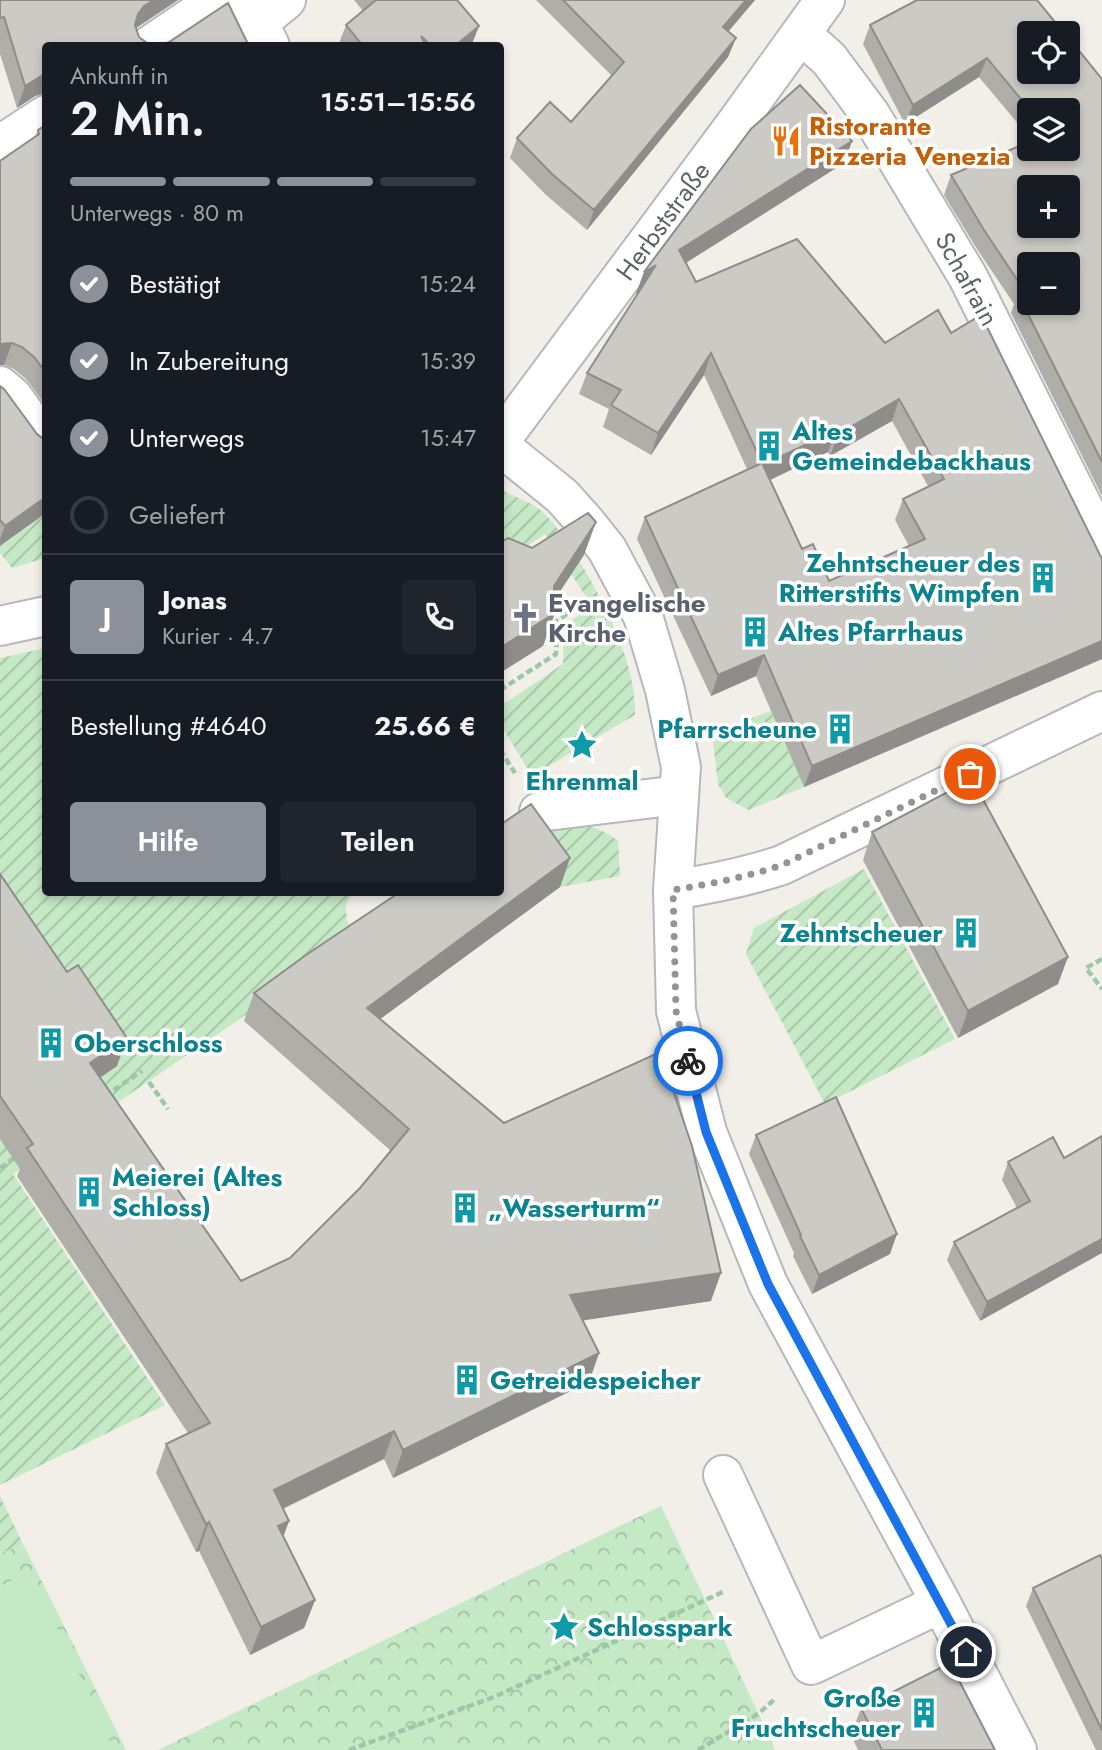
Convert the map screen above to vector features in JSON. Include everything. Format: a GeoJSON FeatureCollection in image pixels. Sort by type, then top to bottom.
{"type":"FeatureCollection","features":[{"type":"Feature","properties":{"kind":"street"},"geometry":{"type":"LineString","coordinates":[[155,42],[217,0]]}},
{"type":"Feature","properties":{"kind":"street","name":"Herbststraße"},"geometry":{"type":"LineString","coordinates":[[504,438],[825,0]]}},
{"type":"Feature","properties":{"kind":"street","name":"Schafrain"},"geometry":{"type":"LineString","coordinates":[[801,34],[829,59],[870,114],[968,277],[1102,545]]}},
{"type":"Feature","properties":{"kind":"street"},"geometry":{"type":"LineString","coordinates":[[0,145],[42,118]]}},
{"type":"Feature","properties":{"kind":"street"},"geometry":{"type":"LineString","coordinates":[[0,386],[12,396],[42,437]]}},
{"type":"Feature","properties":{"kind":"street"},"geometry":{"type":"LineString","coordinates":[[504,446],[562,496],[587,524],[607,549],[643,616],[665,690],[681,767],[673,890],[676,1011],[706,1132],[768,1284],[941,1603],[1017,1750]]}},
{"type":"Feature","properties":{"kind":"street"},"geometry":{"type":"LineString","coordinates":[[0,626],[42,617]]}},
{"type":"Feature","properties":{"kind":"street"},"geometry":{"type":"LineString","coordinates":[[673,890],[714,884],[782,865],[1102,711]]}},
{"type":"Feature","properties":{"kind":"street"},"geometry":{"type":"LineString","coordinates":[[530,797],[679,794]]}},
{"type":"Feature","properties":{"kind":"street"},"geometry":{"type":"LineString","coordinates":[[723,1475],[811,1665],[941,1603]]}},
{"type":"Feature","properties":{"kind":"path"},"geometry":{"type":"LineString","coordinates":[[504,687],[556,654],[557,621],[586,600]]}},
{"type":"Feature","properties":{"kind":"path"},"geometry":{"type":"LineString","coordinates":[[504,756],[530,797]]}},
{"type":"Feature","properties":{"kind":"path"},"geometry":{"type":"LineString","coordinates":[[1101,987],[1086,968],[1102,959]]}},
{"type":"Feature","properties":{"kind":"path"},"geometry":{"type":"LineString","coordinates":[[99,1100],[142,1071]]}},
{"type":"Feature","properties":{"kind":"path"},"geometry":{"type":"LineString","coordinates":[[149,1082],[167,1109]]}},
{"type":"Feature","properties":{"kind":"path"},"geometry":{"type":"LineString","coordinates":[[0,1168],[23,1152]]}},
{"type":"Feature","properties":{"kind":"path"},"geometry":{"type":"LineString","coordinates":[[349,1750],[494,1697],[709,1600],[766,1570]]}},
{"type":"Feature","properties":{"kind":"path"},"geometry":{"type":"LineString","coordinates":[[698,1750],[758,1714],[784,1690]]}},
{"type":"Feature","properties":{"kind":"green space"},"geometry":{"type":"Polygon","coordinates":[[[504,491],[539,509],[576,556],[616,632],[634,695],[635,715],[594,739],[589,732],[568,744],[572,752],[532,776],[504,730],[504,704],[563,664],[564,626],[592,606],[545,534],[517,553],[504,549],[504,491]]]}},
{"type":"Feature","properties":{"kind":"green space"},"geometry":{"type":"Polygon","coordinates":[[[42,506],[42,559],[12,568],[0,553],[0,546],[35,521],[42,506]]]}},
{"type":"Feature","properties":{"kind":"green space"},"geometry":{"type":"Polygon","coordinates":[[[42,649],[42,896],[352,896],[346,904],[346,919],[358,938],[13,1174],[165,1405],[0,1485],[0,658],[42,649]]]}},
{"type":"Feature","properties":{"kind":"green space"},"geometry":{"type":"Polygon","coordinates":[[[771,711],[804,787],[749,810],[726,798],[718,784],[712,733],[771,711]]]}},
{"type":"Feature","properties":{"kind":"green space"},"geometry":{"type":"Polygon","coordinates":[[[544,822],[583,825],[610,835],[618,841],[620,876],[560,887],[544,822]]]}},
{"type":"Feature","properties":{"kind":"green space"},"geometry":{"type":"Polygon","coordinates":[[[864,869],[955,1039],[825,1104],[746,954],[754,928],[864,869]]]}},
{"type":"Feature","properties":{"kind":"green space"},"geometry":{"type":"Polygon","coordinates":[[[0,1496],[23,1544],[0,1554],[0,1496]]]}},
{"type":"Feature","properties":{"kind":"green space","name":"Schlosspark"},"geometry":{"type":"Polygon","coordinates":[[[661,1506],[775,1749],[773,1750],[158,1750],[661,1506]]]}},
{"type":"Feature","properties":{"kind":"green space"},"geometry":{"type":"Polygon","coordinates":[[[23,1544],[126,1750],[0,1750],[0,1554],[23,1544]]]}},
{"type":"Feature","properties":{"kind":"green space"},"geometry":{"type":"Polygon","coordinates":[[[31,1572],[112,1746],[104,1750],[5,1750],[0,1740],[0,1586],[31,1572]]]}},
{"type":"Feature","properties":{"kind":"building"},"geometry":{"type":"Polygon","coordinates":[[[0,0],[154,0],[144,6],[135,25],[139,37],[146,42],[42,42],[42,75],[25,86],[4,17],[0,18],[0,0]]]}},
{"type":"Feature","properties":{"kind":"building"},"geometry":{"type":"Polygon","coordinates":[[[376,0],[457,0],[479,26],[460,42],[427,42],[421,36],[424,42],[360,42],[346,25],[376,0]]]}},
{"type":"Feature","properties":{"kind":"building"},"geometry":{"type":"Polygon","coordinates":[[[563,0],[746,0],[723,27],[736,38],[594,210],[552,174],[517,138],[550,102],[571,122],[624,62],[563,0]]]}},
{"type":"Feature","properties":{"kind":"building"},"geometry":{"type":"Polygon","coordinates":[[[917,0],[1037,0],[1054,21],[1017,21],[1017,84],[1080,84],[1080,52],[1102,79],[1102,462],[1028,315],[1080,315],[1080,252],[1017,252],[1017,280],[951,175],[1017,147],[1017,161],[1080,161],[1080,98],[1020,98],[987,58],[913,105],[870,25],[917,0]]]}},
{"type":"Feature","properties":{"kind":"building"},"geometry":{"type":"Polygon","coordinates":[[[228,3],[247,42],[169,42],[228,3]]]}},
{"type":"Feature","properties":{"kind":"building"},"geometry":{"type":"Polygon","coordinates":[[[800,85],[852,141],[679,250],[696,282],[797,239],[885,343],[938,310],[951,333],[981,315],[1102,559],[1102,641],[812,766],[764,655],[718,675],[645,517],[762,463],[711,353],[658,433],[611,405],[621,390],[587,373],[656,265],[644,272],[751,129],[800,85]],[[899,399],[838,434],[836,430],[763,465],[802,549],[813,544],[829,581],[925,539],[903,499],[944,479],[899,399]]]}},
{"type":"Feature","properties":{"kind":"building"},"geometry":{"type":"Polygon","coordinates":[[[42,128],[42,368],[22,347],[12,343],[0,344],[0,161],[39,134],[38,130],[42,128]]]}},
{"type":"Feature","properties":{"kind":"building"},"geometry":{"type":"Polygon","coordinates":[[[0,386],[42,438],[42,500],[5,526],[0,520],[0,386]]]}},
{"type":"Feature","properties":{"kind":"building"},"geometry":{"type":"Polygon","coordinates":[[[588,513],[596,522],[554,586],[555,613],[504,645],[504,540],[508,538],[532,548],[588,513]]]}},
{"type":"Feature","properties":{"kind":"building","name":"Zehntscheuer"},"geometry":{"type":"Polygon","coordinates":[[[972,779],[1068,957],[968,1011],[872,832],[972,779]]]}},
{"type":"Feature","properties":{"kind":"building"},"geometry":{"type":"Polygon","coordinates":[[[531,804],[570,858],[367,1008],[504,1123],[660,1052],[692,1146],[721,1273],[570,1295],[599,1353],[403,1450],[394,1431],[274,1490],[289,1521],[278,1526],[315,1600],[261,1627],[209,1522],[206,1524],[166,1444],[210,1423],[27,1148],[33,1144],[0,1096],[0,874],[67,972],[78,965],[127,1038],[90,1063],[241,1281],[290,1258],[360,1188],[409,1129],[254,993],[394,896],[504,896],[504,822],[531,804]]]}},
{"type":"Feature","properties":{"kind":"building"},"geometry":{"type":"Polygon","coordinates":[[[836,1097],[897,1234],[819,1275],[756,1135],[836,1097]]]}},
{"type":"Feature","properties":{"kind":"building"},"geometry":{"type":"Polygon","coordinates":[[[1102,1136],[1102,1239],[987,1302],[954,1242],[1030,1201],[1008,1162],[1053,1137],[1064,1158],[1102,1136]]]}},
{"type":"Feature","properties":{"kind":"building"},"geometry":{"type":"Polygon","coordinates":[[[1100,1555],[1102,1559],[1102,1730],[1033,1588],[1100,1555]]]}},
{"type":"Feature","properties":{"kind":"building"},"geometry":{"type":"Polygon","coordinates":[[[950,1663],[995,1750],[882,1750],[861,1708],[950,1663]]]}},
{"type":"Feature","properties":{"kind":"way so far"},"geometry":{"type":"LineString","coordinates":[[688,1061],[676,1011],[673,890],[714,884],[782,865],[970,774]]}},
{"type":"Feature","properties":{"kind":"place","name":"Ristorante Pizzeria Venezia"},"geometry":{"type":"Point","coordinates":[786,141]}},
{"type":"Feature","properties":{"kind":"place","name":"Altes Gemeindebackhaus"},"geometry":{"type":"Point","coordinates":[769,446]}},
{"type":"Feature","properties":{"kind":"place","name":"Zehntscheuer des Ritterstifts Wimpfen"},"geometry":{"type":"Point","coordinates":[1043,578]}},
{"type":"Feature","properties":{"kind":"place","name":"Evangelische Kirche"},"geometry":{"type":"Point","coordinates":[525,618]}},
{"type":"Feature","properties":{"kind":"place","name":"Altes Pfarrhaus"},"geometry":{"type":"Point","coordinates":[755,632]}},
{"type":"Feature","properties":{"kind":"place","name":"Pfarrscheune"},"geometry":{"type":"Point","coordinates":[840,729]}},
{"type":"Feature","properties":{"kind":"place","name":"Ehrenmal"},"geometry":{"type":"Point","coordinates":[582,745]}},
{"type":"Feature","properties":{"kind":"place","name":"Zehntscheuer"},"geometry":{"type":"Point","coordinates":[966,933]}},
{"type":"Feature","properties":{"kind":"place","name":"Oberschloss"},"geometry":{"type":"Point","coordinates":[51,1043]}},
{"type":"Feature","properties":{"kind":"place","name":"Meierei (Altes Schloss)"},"geometry":{"type":"Point","coordinates":[89,1192]}},
{"type":"Feature","properties":{"kind":"place","name":"„Wasserturm“"},"geometry":{"type":"Point","coordinates":[465,1208]}},
{"type":"Feature","properties":{"kind":"place","name":"Getreidespeicher"},"geometry":{"type":"Point","coordinates":[467,1380]}},
{"type":"Feature","properties":{"kind":"place","name":"Schlosspark"},"geometry":{"type":"Point","coordinates":[564,1627]}},
{"type":"Feature","properties":{"kind":"place","name":"Große Fruchtscheuer"},"geometry":{"type":"Point","coordinates":[924,1713]}},
{"type":"Feature","properties":{"kind":"route"},"geometry":{"type":"LineString","coordinates":[[688,1061],[706,1132],[768,1284],[966,1652]]}}]}
